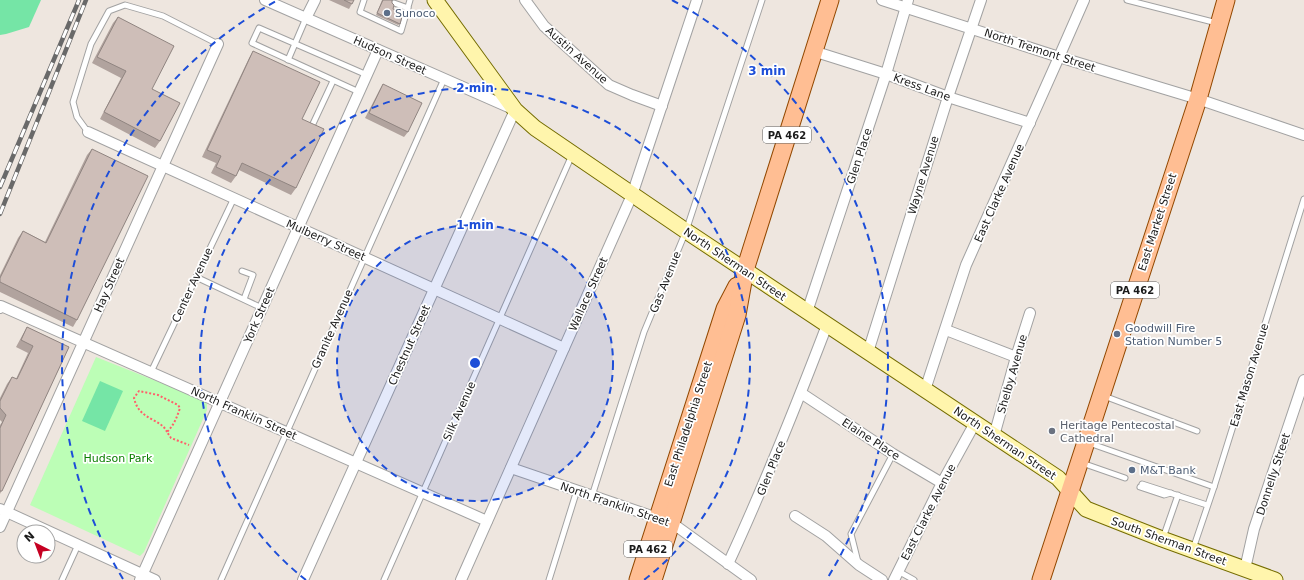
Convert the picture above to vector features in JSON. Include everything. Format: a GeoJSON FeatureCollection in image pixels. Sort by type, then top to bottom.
{"type":"FeatureCollection","features":[{"type":"Feature","properties":{"kind":"main road","name":"North Sherman Street"},"geometry":{"type":"LineString","coordinates":[[435,0],[515,110],[535,128],[632,195],[1058,478],[1070,492]]}},
{"type":"Feature","properties":{"kind":"main road","name":"East Philadelphia Street"},"geometry":{"type":"LineString","coordinates":[[653,580],[665,520],[725,309],[745,270],[830,0]]}},
{"type":"Feature","properties":{"kind":"main road","name":"East Market Street"},"geometry":{"type":"LineString","coordinates":[[1041,580],[1198,99],[1226,0]]}},
{"type":"Feature","properties":{"kind":"main road","name":"South Sherman Street"},"geometry":{"type":"LineString","coordinates":[[1070,492],[1086,509],[1249,572],[1275,580]]}},
{"type":"Feature","properties":{"kind":"main road","name":"East Philadelphia Street"},"geometry":{"type":"LineString","coordinates":[[638,580],[665,520]]}},
{"type":"Feature","properties":{"kind":"street","name":"Hudson Street"},"geometry":{"type":"LineString","coordinates":[[265,0],[515,110]]}},
{"type":"Feature","properties":{"kind":"street"},"geometry":{"type":"LineString","coordinates":[[306,18],[314,0]]}},
{"type":"Feature","properties":{"kind":"street","name":"Austin Avenue"},"geometry":{"type":"LineString","coordinates":[[525,0],[544,26],[609,85],[662,106]]}},
{"type":"Feature","properties":{"kind":"street","name":"Wallace Street"},"geometry":{"type":"LineString","coordinates":[[461,580],[632,195],[697,0]]}},
{"type":"Feature","properties":{"kind":"street","name":"North Tremont Street"},"geometry":{"type":"LineString","coordinates":[[882,0],[907,4],[971,28],[1198,99],[1304,135]]}},
{"type":"Feature","properties":{"kind":"street","name":"Wayne Avenue"},"geometry":{"type":"LineString","coordinates":[[868,352],[948,97],[981,0]]}},
{"type":"Feature","properties":{"kind":"street","name":"East Clarke Avenue"},"geometry":{"type":"LineString","coordinates":[[925,390],[946,330],[966,265],[1060,57],[1084,0]]}},
{"type":"Feature","properties":{"kind":"street","name":"Glen Place"},"geometry":{"type":"LineString","coordinates":[[807,312],[886,74],[907,4]]}},
{"type":"Feature","properties":{"kind":"street","name":"Hay Street"},"geometry":{"type":"LineString","coordinates":[[0,527],[3,510],[83,342],[218,44]]}},
{"type":"Feature","properties":{"kind":"street","name":"York Street"},"geometry":{"type":"LineString","coordinates":[[142,577],[378,50]]}},
{"type":"Feature","properties":{"kind":"street","name":"Kress Lane"},"geometry":{"type":"LineString","coordinates":[[813,51],[1030,123]]}},
{"type":"Feature","properties":{"kind":"street","name":"Chestnut Street"},"geometry":{"type":"LineString","coordinates":[[303,580],[515,110]]}},
{"type":"Feature","properties":{"kind":"street","name":"Mulberry Street"},"geometry":{"type":"LineString","coordinates":[[88,132],[564,348]]}},
{"type":"Feature","properties":{"kind":"street","name":"North Franklin Street"},"geometry":{"type":"LineString","coordinates":[[0,307],[83,342],[487,521]]}},
{"type":"Feature","properties":{"kind":"street","name":"Shelby Avenue"},"geometry":{"type":"LineString","coordinates":[[994,436],[1030,313]]}},
{"type":"Feature","properties":{"kind":"street","name":"Glen Place"},"geometry":{"type":"LineString","coordinates":[[728,564],[758,498],[827,325]]}},
{"type":"Feature","properties":{"kind":"street"},"geometry":{"type":"LineString","coordinates":[[946,330],[1016,357]]}},
{"type":"Feature","properties":{"kind":"street","name":"Donnelly Street"},"geometry":{"type":"LineString","coordinates":[[1249,572],[1254,529],[1304,380]]}},
{"type":"Feature","properties":{"kind":"street","name":"Elaine Place"},"geometry":{"type":"LineString","coordinates":[[801,393],[893,454],[942,483]]}},
{"type":"Feature","properties":{"kind":"street","name":"East Clarke Avenue"},"geometry":{"type":"LineString","coordinates":[[896,575],[942,483],[975,423]]}},
{"type":"Feature","properties":{"kind":"street","name":"North Franklin Street"},"geometry":{"type":"LineString","coordinates":[[511,468],[665,520],[748,579]]}},
{"type":"Feature","properties":{"kind":"street"},"geometry":{"type":"LineString","coordinates":[[3,510],[142,577],[155,580]]}},
{"type":"Feature","properties":{"kind":"street"},"geometry":{"type":"LineString","coordinates":[[796,516],[826,536],[859,565],[882,580]]}},
{"type":"Feature","properties":{"kind":"lane"},"geometry":{"type":"LineString","coordinates":[[364,0],[360,12],[401,31],[410,0]]}},
{"type":"Feature","properties":{"kind":"lane","name":"Gas Avenue"},"geometry":{"type":"LineString","coordinates":[[592,496],[644,332],[686,231],[762,0]]}},
{"type":"Feature","properties":{"kind":"lane"},"geometry":{"type":"LineString","coordinates":[[1127,0],[1219,24]]}},
{"type":"Feature","properties":{"kind":"lane"},"geometry":{"type":"LineString","coordinates":[[394,4],[408,8]]}},
{"type":"Feature","properties":{"kind":"lane"},"geometry":{"type":"LineString","coordinates":[[88,132],[77,117],[73,102],[91,44],[109,11],[125,5],[163,16],[218,44]]}},
{"type":"Feature","properties":{"kind":"lane"},"geometry":{"type":"LineString","coordinates":[[288,60],[306,18]]}},
{"type":"Feature","properties":{"kind":"lane"},"geometry":{"type":"LineString","coordinates":[[359,92],[252,43],[259,28],[367,75]]}},
{"type":"Feature","properties":{"kind":"lane","name":"Granite Avenue"},"geometry":{"type":"LineString","coordinates":[[221,580],[444,79]]}},
{"type":"Feature","properties":{"kind":"lane"},"geometry":{"type":"LineString","coordinates":[[311,128],[333,80]]}},
{"type":"Feature","properties":{"kind":"lane","name":"Silk Avenue"},"geometry":{"type":"LineString","coordinates":[[384,580],[573,154]]}},
{"type":"Feature","properties":{"kind":"lane","name":"Center Avenue"},"geometry":{"type":"LineString","coordinates":[[151,372],[234,198]]}},
{"type":"Feature","properties":{"kind":"lane","name":"East Mason Avenue"},"geometry":{"type":"LineString","coordinates":[[1192,550],[1214,487],[1304,199]]}},
{"type":"Feature","properties":{"kind":"lane"},"geometry":{"type":"LineString","coordinates":[[242,271],[253,275],[244,299]]}},
{"type":"Feature","properties":{"kind":"lane"},"geometry":{"type":"LineString","coordinates":[[196,277],[262,308]]}},
{"type":"Feature","properties":{"kind":"lane"},"geometry":{"type":"LineString","coordinates":[[1101,394],[1197,431]]}},
{"type":"Feature","properties":{"kind":"lane"},"geometry":{"type":"LineString","coordinates":[[1086,442],[1214,487]]}},
{"type":"Feature","properties":{"kind":"lane"},"geometry":{"type":"LineString","coordinates":[[859,565],[851,534],[893,454]]}},
{"type":"Feature","properties":{"kind":"lane"},"geometry":{"type":"LineString","coordinates":[[1079,462],[1117,476],[1121,481],[1124,480]]}},
{"type":"Feature","properties":{"kind":"lane"},"geometry":{"type":"LineString","coordinates":[[1141,485],[1172,493],[1208,505]]}},
{"type":"Feature","properties":{"kind":"lane"},"geometry":{"type":"LineString","coordinates":[[549,580],[577,490]]}},
{"type":"Feature","properties":{"kind":"lane"},"geometry":{"type":"LineString","coordinates":[[1162,539],[1178,495]]}},
{"type":"Feature","properties":{"kind":"lane"},"geometry":{"type":"LineString","coordinates":[[62,580],[78,545]]}},
{"type":"Feature","properties":{"kind":"lane"},"geometry":{"type":"LineString","coordinates":[[896,575],[914,580]]}},
{"type":"Feature","properties":{"kind":"path"},"geometry":{"type":"LineString","coordinates":[[167,432],[175,421],[180,408],[178,405],[158,395],[138,391],[134,398],[142,413],[166,429],[167,432],[171,438],[199,448]]}},
{"type":"Feature","properties":{"kind":"green space"},"geometry":{"type":"Polygon","coordinates":[[[0,0],[41,0],[29,27],[0,35],[0,0]]]}},
{"type":"Feature","properties":{"kind":"green space","name":"Hudson Park"},"geometry":{"type":"Polygon","coordinates":[[[96,357],[204,400],[207,404],[207,410],[144,552],[140,556],[30,505],[96,357]]]}},
{"type":"Feature","properties":{"kind":"green space"},"geometry":{"type":"Polygon","coordinates":[[[100,381],[123,391],[105,431],[82,421],[100,381]]]}},
{"type":"Feature","properties":{"kind":"building"},"geometry":{"type":"Polygon","coordinates":[[[344,0],[354,0],[352,4],[344,0]]]}},
{"type":"Feature","properties":{"kind":"building","name":"Sunoco"},"geometry":{"type":"Polygon","coordinates":[[[383,0],[392,0],[394,5],[393,9],[403,13],[400,24],[377,13],[383,0]]]}},
{"type":"Feature","properties":{"kind":"building"},"geometry":{"type":"Polygon","coordinates":[[[118,17],[174,46],[152,89],[180,103],[160,141],[104,112],[126,71],[97,57],[118,17]]]}},
{"type":"Feature","properties":{"kind":"building"},"geometry":{"type":"Polygon","coordinates":[[[253,51],[320,82],[302,119],[324,129],[296,188],[242,163],[236,176],[216,167],[221,156],[207,150],[253,51]]]}},
{"type":"Feature","properties":{"kind":"building"},"geometry":{"type":"Polygon","coordinates":[[[383,84],[422,103],[408,132],[369,113],[383,84]]]}},
{"type":"Feature","properties":{"kind":"building"},"geometry":{"type":"Polygon","coordinates":[[[92,149],[148,176],[77,320],[0,282],[0,278],[23,231],[46,243],[92,149]]]}},
{"type":"Feature","properties":{"kind":"building"},"geometry":{"type":"Polygon","coordinates":[[[27,327],[69,347],[2,491],[0,491],[0,428],[6,415],[0,408],[0,401],[12,377],[17,379],[33,346],[21,340],[27,327]]]}},
{"type":"Feature","properties":{"kind":"railway"},"geometry":{"type":"LineString","coordinates":[[0,187],[79,0]]}},
{"type":"Feature","properties":{"kind":"railway"},"geometry":{"type":"LineString","coordinates":[[0,214],[86,0]]}},
{"type":"Feature","properties":{"kind":"place","name":"Sunoco"},"geometry":{"type":"Point","coordinates":[387,13]}},
{"type":"Feature","properties":{"kind":"place","name":"Goodwill Fire Station Number 5"},"geometry":{"type":"Point","coordinates":[1117,334]}},
{"type":"Feature","properties":{"kind":"place","name":"Heritage Pentecostal Cathedral"},"geometry":{"type":"Point","coordinates":[1052,431]}},
{"type":"Feature","properties":{"kind":"place","name":"M&T Bank"},"geometry":{"type":"Point","coordinates":[1132,470]}}]}
